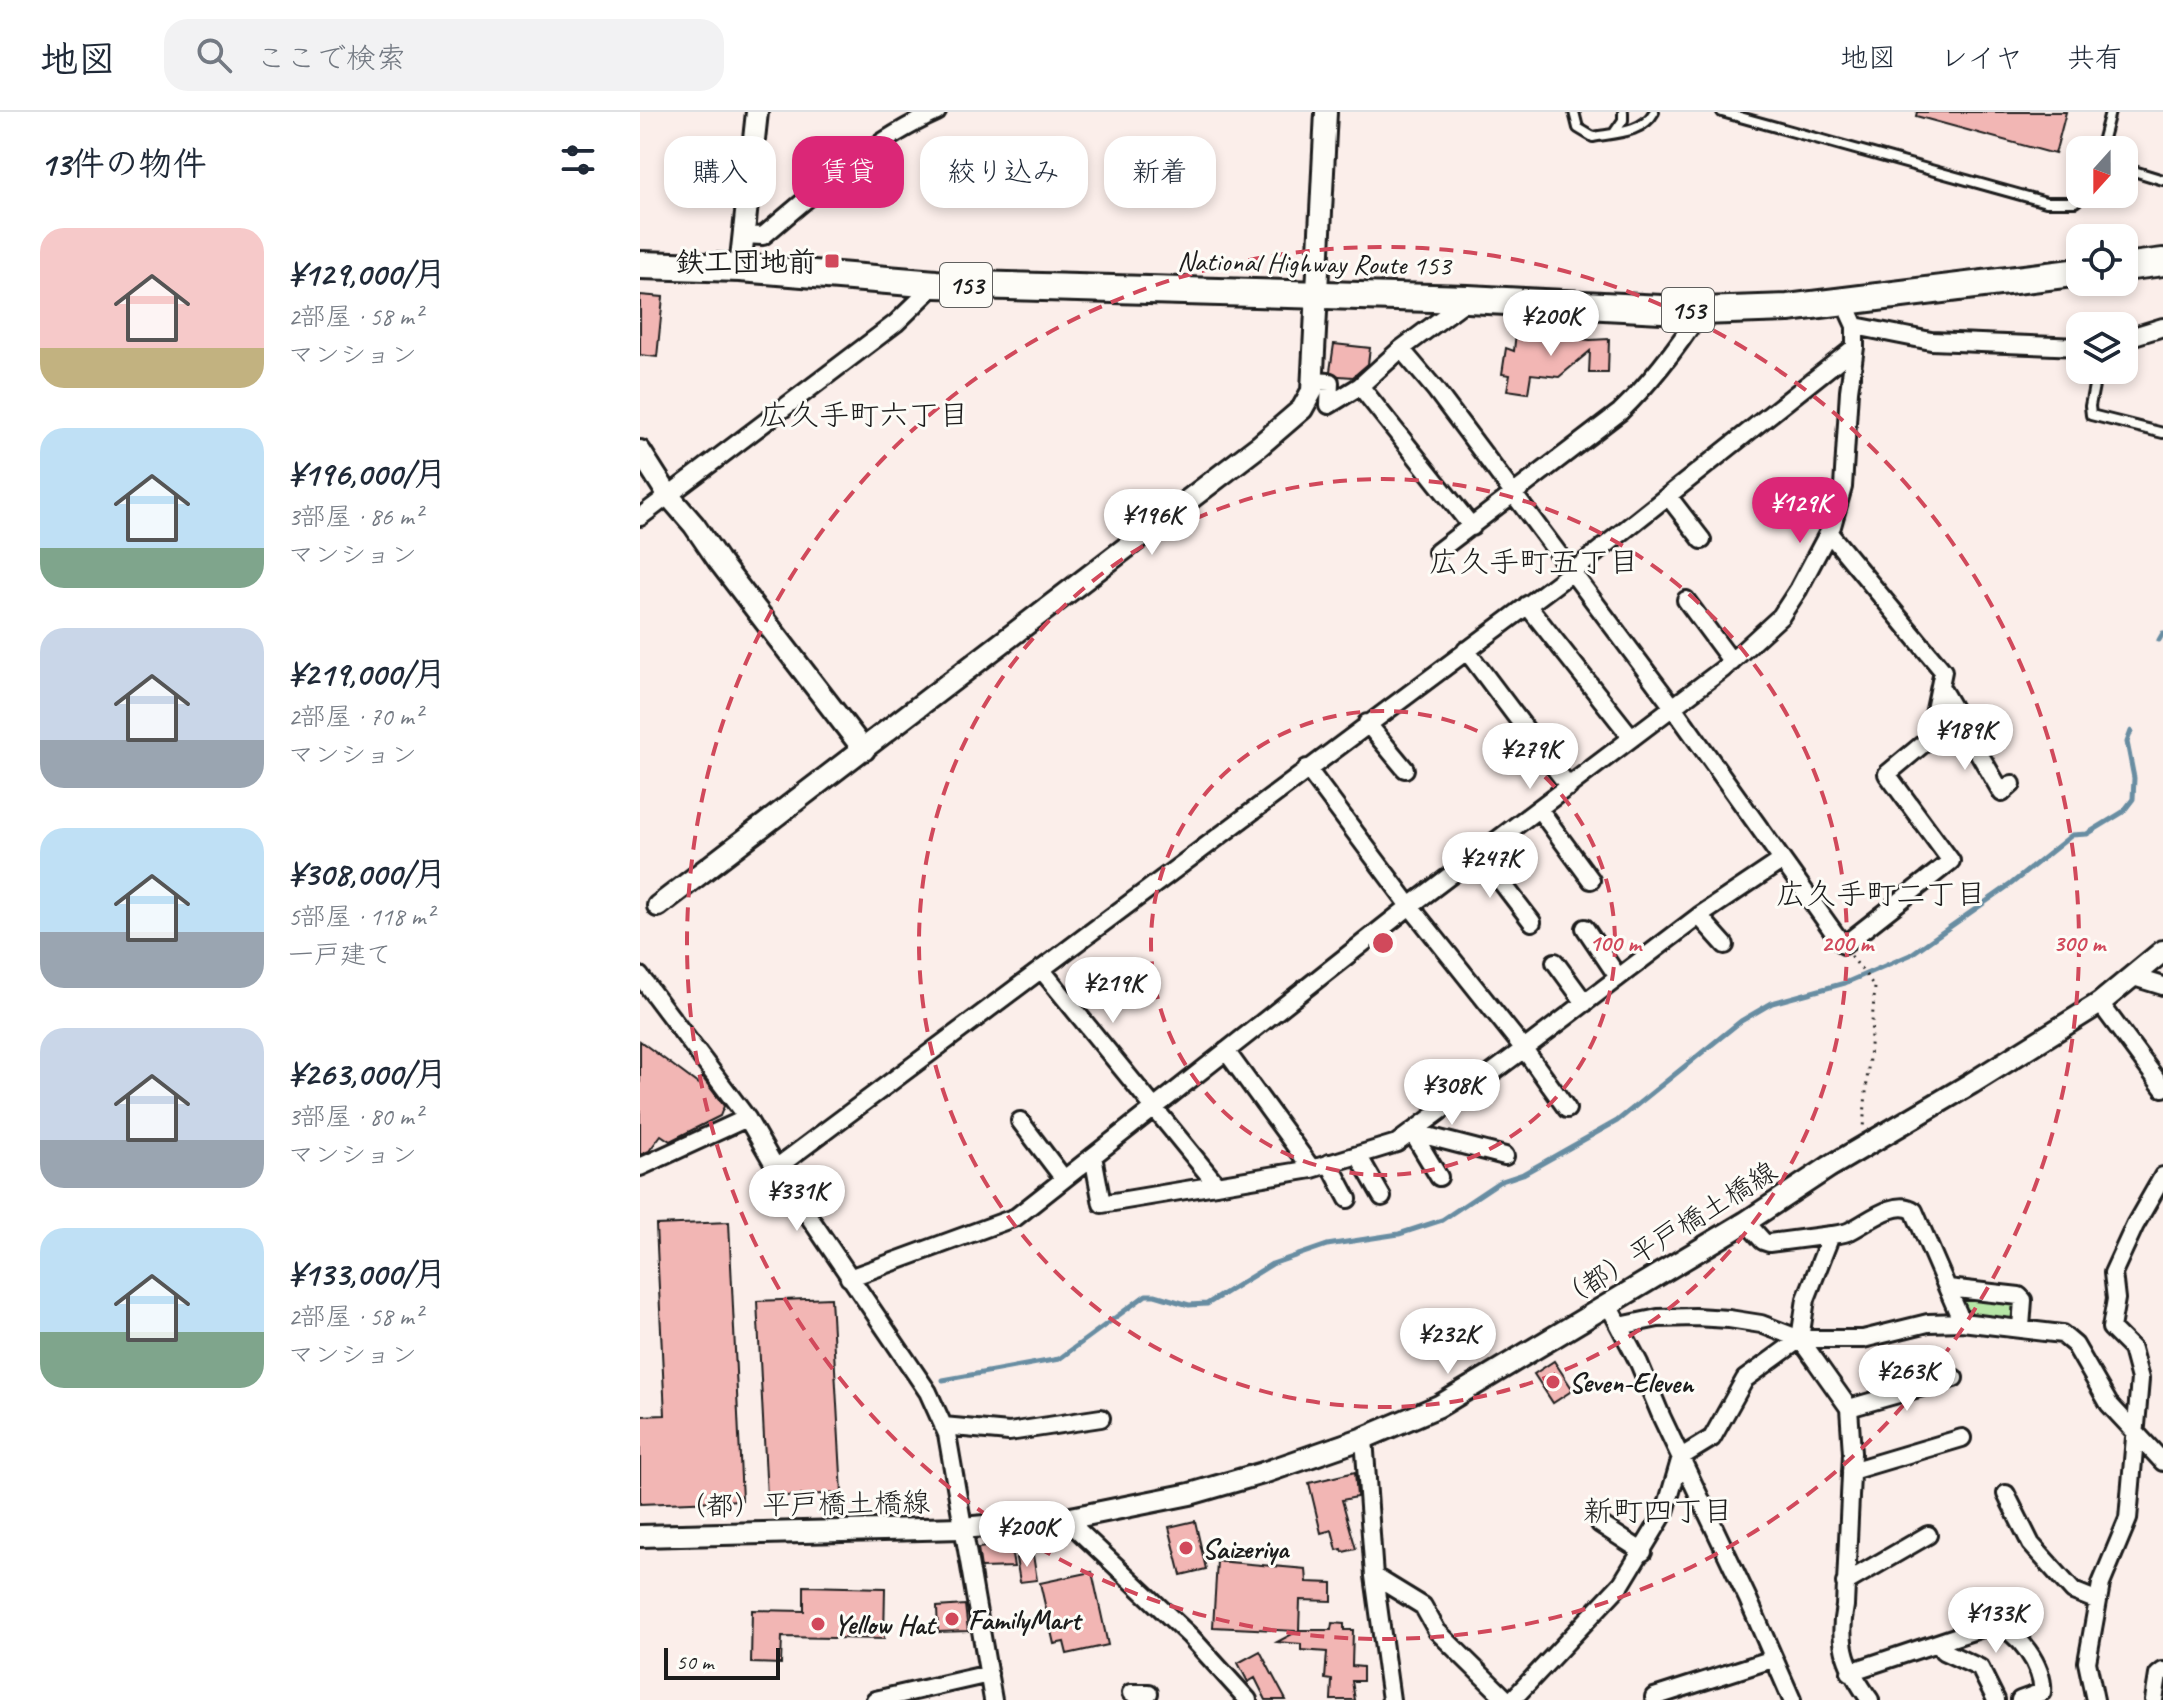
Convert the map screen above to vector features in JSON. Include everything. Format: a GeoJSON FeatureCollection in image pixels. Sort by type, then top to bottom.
{"type":"FeatureCollection","features":[{"type":"Feature","properties":{"kind":"highway"},"geometry":{"type":"LineString","coordinates":[[2138,265],[2163,262]]}},
{"type":"Feature","properties":{"kind":"highway","name":"National Highway Route 153"},"geometry":{"type":"LineString","coordinates":[[640,265],[740,268],[936,284],[1468,299],[1701,311],[1788,308],[2066,274]]}},
{"type":"Feature","properties":{"kind":"street"},"geometry":{"type":"LineString","coordinates":[[740,268],[757,112]]}},
{"type":"Feature","properties":{"kind":"street"},"geometry":{"type":"LineString","coordinates":[[744,235],[763,236],[835,175],[921,119],[937,112]]}},
{"type":"Feature","properties":{"kind":"street"},"geometry":{"type":"LineString","coordinates":[[658,906],[1269,438],[1302,409],[1312,391],[1326,112]]}},
{"type":"Feature","properties":{"kind":"street"},"geometry":{"type":"LineString","coordinates":[[640,517],[896,323],[936,284]]}},
{"type":"Feature","properties":{"kind":"street"},"geometry":{"type":"LineString","coordinates":[[1312,381],[1330,382],[1329,405],[1360,386],[1401,349],[1468,299]]}},
{"type":"Feature","properties":{"kind":"street"},"geometry":{"type":"LineString","coordinates":[[849,1278],[1016,1217],[1410,906],[1732,662],[1781,616],[1829,533],[1843,487],[1855,347],[1855,326],[1844,302]]}},
{"type":"Feature","properties":{"kind":"street"},"geometry":{"type":"LineString","coordinates":[[1437,552],[1620,412],[1676,350],[1701,311]]}},
{"type":"Feature","properties":{"kind":"street"},"geometry":{"type":"LineString","coordinates":[[1855,326],[1931,341],[2066,346]]}},
{"type":"Feature","properties":{"kind":"street"},"geometry":{"type":"LineString","coordinates":[[2138,335],[2163,327]]}},
{"type":"Feature","properties":{"kind":"street"},"geometry":{"type":"LineString","coordinates":[[776,1168],[1572,572],[1855,347]]}},
{"type":"Feature","properties":{"kind":"street"},"geometry":{"type":"LineString","coordinates":[[1401,349],[1673,707],[1842,943],[1951,861],[1887,774],[1929,739],[1943,671],[1829,533]]}},
{"type":"Feature","properties":{"kind":"street"},"geometry":{"type":"LineString","coordinates":[[1360,386],[1472,527]]}},
{"type":"Feature","properties":{"kind":"street"},"geometry":{"type":"LineString","coordinates":[[640,451],[668,495],[864,750]]}},
{"type":"Feature","properties":{"kind":"street"},"geometry":{"type":"LineString","coordinates":[[1668,496],[1702,540]]}},
{"type":"Feature","properties":{"kind":"street"},"geometry":{"type":"LineString","coordinates":[[1686,600],[1732,662]]}},
{"type":"Feature","properties":{"kind":"street"},"geometry":{"type":"LineString","coordinates":[[1527,605],[1632,738]]}},
{"type":"Feature","properties":{"kind":"street"},"geometry":{"type":"LineString","coordinates":[[1466,650],[1569,787]]}},
{"type":"Feature","properties":{"kind":"street"},"geometry":{"type":"LineString","coordinates":[[1941,688],[2002,793],[2012,784]]}},
{"type":"Feature","properties":{"kind":"street"},"geometry":{"type":"LineString","coordinates":[[1367,723],[1405,769]]}},
{"type":"Feature","properties":{"kind":"street"},"geometry":{"type":"LineString","coordinates":[[1307,768],[1567,1109]]}},
{"type":"Feature","properties":{"kind":"street"},"geometry":{"type":"LineString","coordinates":[[1539,809],[1591,880]]}},
{"type":"Feature","properties":{"kind":"street"},"geometry":{"type":"LineString","coordinates":[[1480,854],[1532,922]]}},
{"type":"Feature","properties":{"kind":"street"},"geometry":{"type":"LineString","coordinates":[[1093,1156],[1102,1204],[1312,1169],[1397,1143],[1699,916],[1781,861]]}},
{"type":"Feature","properties":{"kind":"street"},"geometry":{"type":"LineString","coordinates":[[1699,916],[1725,945]]}},
{"type":"Feature","properties":{"kind":"street"},"geometry":{"type":"LineString","coordinates":[[1585,928],[1618,977]]}},
{"type":"Feature","properties":{"kind":"street","name":"（都）平戸橋土橋線"},"geometry":{"type":"LineString","coordinates":[[640,1536],[962,1528],[1066,1519],[1190,1494],[1364,1438],[1439,1406],[1746,1222],[2100,1003],[2163,951]]}},
{"type":"Feature","properties":{"kind":"street"},"geometry":{"type":"LineString","coordinates":[[1555,962],[1585,1003]]}},
{"type":"Feature","properties":{"kind":"street"},"geometry":{"type":"LineString","coordinates":[[1041,969],[1217,1185]]}},
{"type":"Feature","properties":{"kind":"street"},"geometry":{"type":"LineString","coordinates":[[640,976],[747,1118],[776,1168],[928,1392],[950,1448],[993,1700]]}},
{"type":"Feature","properties":{"kind":"street"},"geometry":{"type":"LineString","coordinates":[[2134,977],[2163,986]]}},
{"type":"Feature","properties":{"kind":"street"},"geometry":{"type":"LineString","coordinates":[[2100,1003],[2163,1088]]}},
{"type":"Feature","properties":{"kind":"street"},"geometry":{"type":"LineString","coordinates":[[1226,1051],[1312,1169]]}},
{"type":"Feature","properties":{"kind":"street"},"geometry":{"type":"LineString","coordinates":[[640,1167],[747,1118]]}},
{"type":"Feature","properties":{"kind":"street"},"geometry":{"type":"LineString","coordinates":[[1020,1121],[1064,1179]]}},
{"type":"Feature","properties":{"kind":"street"},"geometry":{"type":"LineString","coordinates":[[1412,1132],[1505,1156]]}},
{"type":"Feature","properties":{"kind":"street"},"geometry":{"type":"LineString","coordinates":[[1412,1132],[1439,1177]]}},
{"type":"Feature","properties":{"kind":"street"},"geometry":{"type":"LineString","coordinates":[[1358,1155],[1382,1197]]}},
{"type":"Feature","properties":{"kind":"street"},"geometry":{"type":"LineString","coordinates":[[1329,1163],[1348,1199]]}},
{"type":"Feature","properties":{"kind":"street"},"geometry":{"type":"LineString","coordinates":[[2095,1700],[2087,1662],[2101,1584],[2128,1519],[2140,1379],[2132,1349],[2111,1328],[2116,1299],[2113,1273],[2135,1225],[2163,1176]]}},
{"type":"Feature","properties":{"kind":"street"},"geometry":{"type":"LineString","coordinates":[[1746,1222],[1763,1241],[1769,1243],[1848,1233],[1860,1224],[1905,1205],[1914,1211],[1962,1322]]}},
{"type":"Feature","properties":{"kind":"street"},"geometry":{"type":"LineString","coordinates":[[1831,1235],[1806,1299],[1800,1339],[1849,1408],[1851,1471],[1842,1622],[1844,1650],[1850,1672],[1870,1700]]}},
{"type":"Feature","properties":{"kind":"street"},"geometry":{"type":"LineString","coordinates":[[1948,1288],[2019,1296],[2023,1300],[2021,1327]]}},
{"type":"Feature","properties":{"kind":"street"},"geometry":{"type":"LineString","coordinates":[[1608,1304],[1748,1599],[1792,1700]]}},
{"type":"Feature","properties":{"kind":"street"},"geometry":{"type":"LineString","coordinates":[[1620,1326],[1658,1318],[1729,1319],[1776,1328],[1800,1339],[1863,1339],[1928,1323],[1962,1322],[2062,1334],[2075,1345],[2109,1404],[2163,1462]]}},
{"type":"Feature","properties":{"kind":"street"},"geometry":{"type":"LineString","coordinates":[[1374,1576],[1423,1606],[1437,1631],[1509,1700],[1613,1595],[1643,1552],[1665,1512],[1681,1457],[1712,1438],[1745,1379],[1800,1339]]}},
{"type":"Feature","properties":{"kind":"street"},"geometry":{"type":"LineString","coordinates":[[1849,1408],[1954,1378]]}},
{"type":"Feature","properties":{"kind":"street"},"geometry":{"type":"LineString","coordinates":[[943,1426],[1009,1432],[1101,1418]]}},
{"type":"Feature","properties":{"kind":"street"},"geometry":{"type":"LineString","coordinates":[[1364,1438],[1374,1576],[1391,1700]]}},
{"type":"Feature","properties":{"kind":"street"},"geometry":{"type":"LineString","coordinates":[[1851,1471],[1962,1438]]}},
{"type":"Feature","properties":{"kind":"street"},"geometry":{"type":"LineString","coordinates":[[2006,1494],[2031,1544],[2073,1591],[2098,1601]]}},
{"type":"Feature","properties":{"kind":"street"},"geometry":{"type":"LineString","coordinates":[[1066,1519],[1190,1636],[1248,1700]]}},
{"type":"Feature","properties":{"kind":"street"},"geometry":{"type":"LineString","coordinates":[[1600,1524],[1643,1552]]}},
{"type":"Feature","properties":{"kind":"street"},"geometry":{"type":"LineString","coordinates":[[1845,1583],[1928,1535]]}},
{"type":"Feature","properties":{"kind":"street"},"geometry":{"type":"LineString","coordinates":[[1850,1672],[1994,1624],[2002,1626],[2023,1643],[2043,1683],[2042,1692],[2020,1700]]}},
{"type":"Feature","properties":{"kind":"street"},"geometry":{"type":"LineString","coordinates":[[1940,1643],[1943,1651],[1980,1668],[1996,1700]]}},
{"type":"Feature","properties":{"kind":"street"},"geometry":{"type":"LineString","coordinates":[[1654,1697],[1773,1659]]}},
{"type":"Feature","properties":{"kind":"street"},"geometry":{"type":"LineString","coordinates":[[2154,1700],[2158,1675],[2163,1671]]}},
{"type":"Feature","properties":{"kind":"street"},"geometry":{"type":"LineString","coordinates":[[882,1699],[989,1674]]}},
{"type":"Feature","properties":{"kind":"lane"},"geometry":{"type":"LineString","coordinates":[[1574,112],[1578,128],[1593,137],[1629,130],[1649,115]]}},
{"type":"Feature","properties":{"kind":"lane"},"geometry":{"type":"LineString","coordinates":[[1614,133],[1623,120],[1623,112]]}},
{"type":"Feature","properties":{"kind":"lane"},"geometry":{"type":"LineString","coordinates":[[1722,112],[2046,202],[2066,202]]}},
{"type":"Feature","properties":{"kind":"lane"},"geometry":{"type":"LineString","coordinates":[[2104,136],[2110,112]]}},
{"type":"Feature","properties":{"kind":"lane"},"geometry":{"type":"LineString","coordinates":[[2138,172],[2163,180]]}},
{"type":"Feature","properties":{"kind":"lane"},"geometry":{"type":"LineString","coordinates":[[2094,384],[2091,415],[2163,433]]}},
{"type":"Feature","properties":{"kind":"path"},"geometry":{"type":"LineString","coordinates":[[1862,967],[1875,987],[1862,1148]]}},
{"type":"Feature","properties":{"kind":"green space"},"geometry":{"type":"Polygon","coordinates":[[[1948,1288],[2019,1296],[2021,1327],[1962,1322],[1948,1288]]]}},
{"type":"Feature","properties":{"kind":"building"},"geometry":{"type":"Polygon","coordinates":[[[1917,112],[2066,112],[2055,154],[1916,116],[1917,112]]]}},
{"type":"Feature","properties":{"kind":"building"},"geometry":{"type":"Polygon","coordinates":[[[640,295],[663,297],[657,357],[640,355],[640,295]]]}},
{"type":"Feature","properties":{"kind":"building"},"geometry":{"type":"Polygon","coordinates":[[[1516,332],[1590,340],[1609,339],[1608,373],[1589,373],[1590,351],[1559,377],[1531,374],[1528,393],[1507,390],[1510,375],[1502,374],[1506,348],[1514,351],[1516,332]]]}},
{"type":"Feature","properties":{"kind":"building"},"geometry":{"type":"Polygon","coordinates":[[[1334,344],[1370,348],[1368,364],[1353,377],[1339,376],[1330,371],[1334,344]]]}},
{"type":"Feature","properties":{"kind":"building"},"geometry":{"type":"Polygon","coordinates":[[[640,1041],[698,1084],[702,1077],[724,1106],[720,1116],[670,1141],[661,1135],[649,1151],[640,1155],[640,1041]]]}},
{"type":"Feature","properties":{"kind":"building"},"geometry":{"type":"Polygon","coordinates":[[[729,1222],[742,1500],[640,1504],[640,1416],[665,1415],[656,1225],[729,1222]]]}},
{"type":"Feature","properties":{"kind":"building"},"geometry":{"type":"Polygon","coordinates":[[[831,1298],[842,1493],[767,1497],[757,1301],[831,1298]]]}},
{"type":"Feature","properties":{"kind":"building","name":"Seven-Eleven"},"geometry":{"type":"Polygon","coordinates":[[[1554,1361],[1573,1390],[1553,1403],[1534,1374],[1554,1361]]]}},
{"type":"Feature","properties":{"kind":"building"},"geometry":{"type":"Polygon","coordinates":[[[1355,1472],[1357,1497],[1342,1500],[1356,1549],[1343,1552],[1342,1549],[1337,1550],[1332,1530],[1321,1533],[1309,1483],[1355,1472]]]}},
{"type":"Feature","properties":{"kind":"building"},"geometry":{"type":"Polygon","coordinates":[[[1195,1521],[1206,1569],[1181,1575],[1169,1527],[1195,1521]]]}},
{"type":"Feature","properties":{"kind":"building"},"geometry":{"type":"Polygon","coordinates":[[[1010,1544],[1014,1567],[981,1568],[978,1548],[1010,1544]]]}},
{"type":"Feature","properties":{"kind":"building"},"geometry":{"type":"Polygon","coordinates":[[[1033,1555],[1037,1580],[1020,1582],[1016,1558],[1033,1555]]]}},
{"type":"Feature","properties":{"kind":"building"},"geometry":{"type":"Polygon","coordinates":[[[1217,1561],[1306,1569],[1307,1582],[1332,1583],[1332,1601],[1300,1600],[1299,1630],[1331,1630],[1332,1623],[1344,1624],[1344,1630],[1353,1630],[1352,1666],[1363,1667],[1363,1681],[1352,1681],[1355,1700],[1331,1700],[1332,1680],[1325,1679],[1327,1652],[1301,1650],[1301,1644],[1277,1642],[1298,1631],[1213,1627],[1217,1561]]]}},
{"type":"Feature","properties":{"kind":"building"},"geometry":{"type":"Polygon","coordinates":[[[1092,1572],[1108,1645],[1067,1654],[1064,1642],[1054,1644],[1040,1583],[1092,1572]]]}},
{"type":"Feature","properties":{"kind":"building","name":"Yellow Hat"},"geometry":{"type":"Polygon","coordinates":[[[804,1586],[885,1588],[884,1639],[782,1637],[781,1664],[751,1663],[752,1610],[804,1611],[804,1586]]]}},
{"type":"Feature","properties":{"kind":"building","name":"FamilyMart"},"geometry":{"type":"Polygon","coordinates":[[[965,1605],[968,1631],[938,1632],[937,1607],[965,1605]]]}},
{"type":"Feature","properties":{"kind":"building"},"geometry":{"type":"Polygon","coordinates":[[[1260,1651],[1286,1700],[1266,1700],[1255,1678],[1248,1682],[1238,1663],[1260,1651]]]}},
{"type":"Feature","properties":{"kind":"waterway"},"geometry":{"type":"LineString","coordinates":[[2159,640],[2163,633]]}},
{"type":"Feature","properties":{"kind":"waterway"},"geometry":{"type":"LineString","coordinates":[[943,1380],[1059,1359],[1146,1295],[1189,1305],[1207,1304],[1272,1264],[1327,1245],[1399,1234],[1442,1220],[1499,1182],[1523,1174],[1617,1121],[1741,1021],[1772,1003],[1845,983],[1910,955],[2011,884],[2072,835],[2087,834],[2123,812],[2133,799],[2134,778],[2127,742],[2131,731]]}},
{"type":"Feature","properties":{"kind":"place","name":"鉄工団地前"},"geometry":{"type":"Point","coordinates":[832,261]}},
{"type":"Feature","properties":{"kind":"place","name":"Seven-Eleven"},"geometry":{"type":"Point","coordinates":[1553,1382]}},
{"type":"Feature","properties":{"kind":"place","name":"Saizeriya"},"geometry":{"type":"Point","coordinates":[1186,1548]}},
{"type":"Feature","properties":{"kind":"place","name":"FamilyMart"},"geometry":{"type":"Point","coordinates":[952,1619]}},
{"type":"Feature","properties":{"kind":"place","name":"Yellow Hat"},"geometry":{"type":"Point","coordinates":[818,1624]}},
{"type":"Feature","properties":{"kind":"district","name":"広久手町六丁目"},"geometry":{"type":"Point","coordinates":[864,415]}},
{"type":"Feature","properties":{"kind":"district","name":"広久手町五丁目"},"geometry":{"type":"Point","coordinates":[1534,562]}},
{"type":"Feature","properties":{"kind":"district","name":"広久手町二丁目"},"geometry":{"type":"Point","coordinates":[1881,894]}},
{"type":"Feature","properties":{"kind":"district","name":"新町四丁目"},"geometry":{"type":"Point","coordinates":[1658,1511]}}]}
